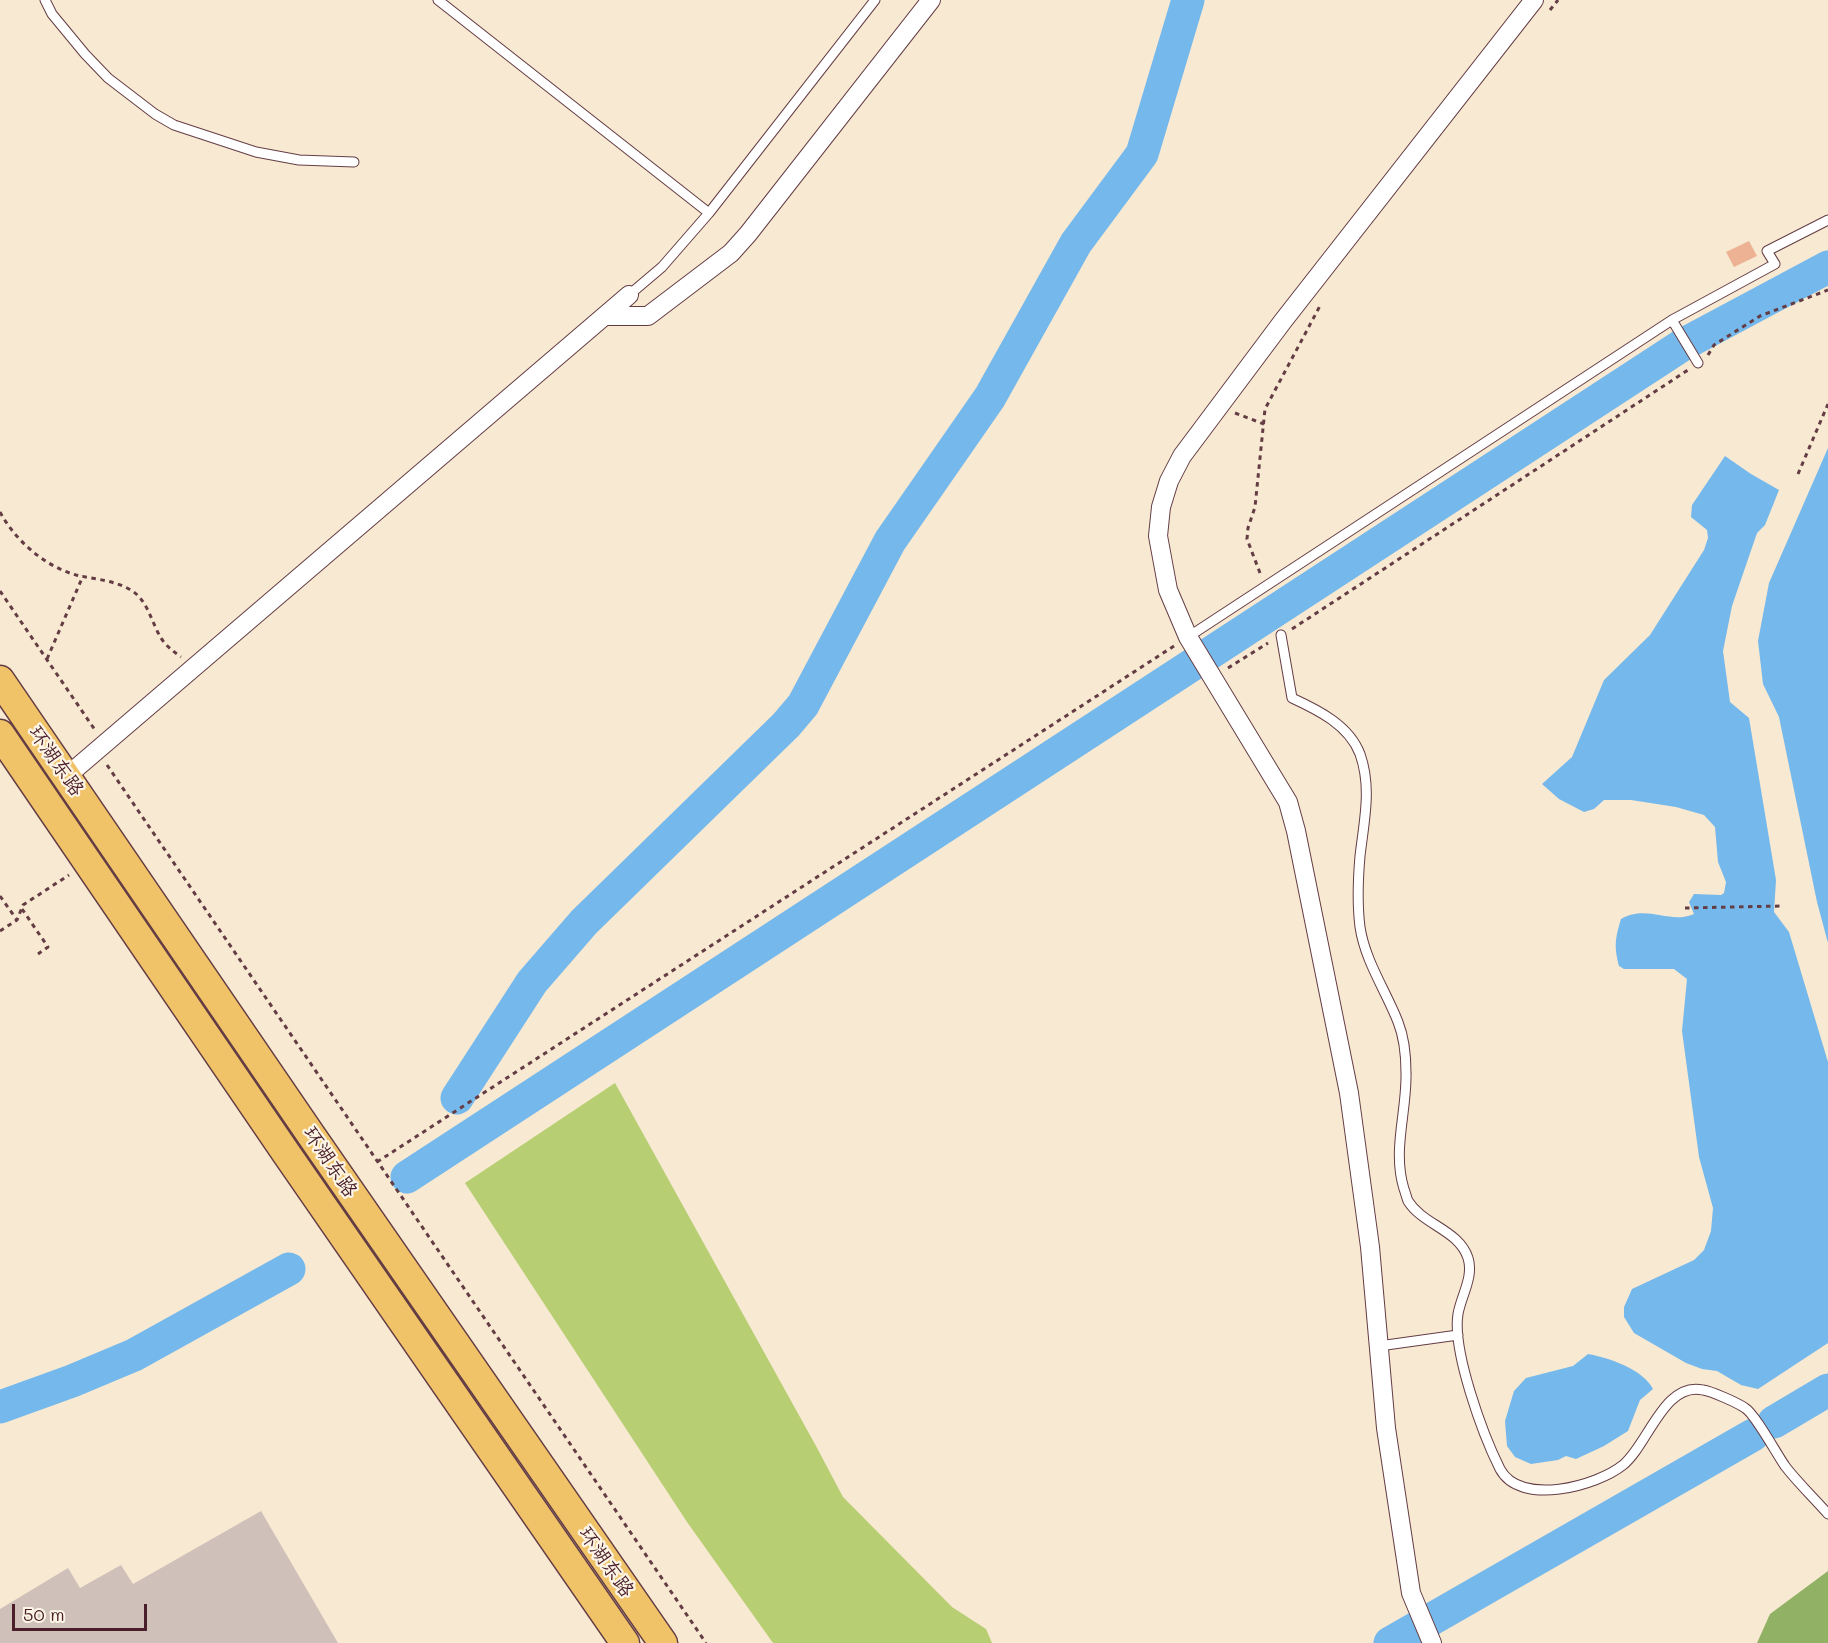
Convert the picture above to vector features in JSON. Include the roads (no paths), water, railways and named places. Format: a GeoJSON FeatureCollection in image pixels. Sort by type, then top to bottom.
{"type":"FeatureCollection","features":[{"type":"Feature","properties":{"kind":"main road","name":"环湖东路"},"geometry":{"type":"LineString","coordinates":[[0,680],[365,1214],[663,1643]]}},
{"type":"Feature","properties":{"kind":"main road","name":"环湖东路"},"geometry":{"type":"LineString","coordinates":[[0,734],[625,1643]]}},
{"type":"Feature","properties":{"kind":"street"},"geometry":{"type":"LineString","coordinates":[[605,315],[648,316],[731,253],[931,0]]}},
{"type":"Feature","properties":{"kind":"street"},"geometry":{"type":"LineString","coordinates":[[1432,1643],[1411,1593],[1386,1428],[1370,1247],[1349,1093],[1296,831],[1288,802],[1192,642],[1168,590],[1158,536],[1161,507],[1169,481],[1182,456],[1283,321],[1534,0]]}},
{"type":"Feature","properties":{"kind":"street"},"geometry":{"type":"LineString","coordinates":[[67,776],[629,295]]}},
{"type":"Feature","properties":{"kind":"lane"},"geometry":{"type":"LineString","coordinates":[[45,0],[52,14],[108,78],[155,114],[174,125],[256,152],[299,160],[354,162]]}},
{"type":"Feature","properties":{"kind":"lane"},"geometry":{"type":"LineString","coordinates":[[438,0],[709,213]]}},
{"type":"Feature","properties":{"kind":"lane"},"geometry":{"type":"LineString","coordinates":[[629,295],[662,267],[709,213],[875,0]]}},
{"type":"Feature","properties":{"kind":"lane"},"geometry":{"type":"LineString","coordinates":[[1192,642],[1266,586],[1674,322],[1775,264],[1767,251],[1828,220]]}},
{"type":"Feature","properties":{"kind":"lane"},"geometry":{"type":"LineString","coordinates":[[1674,322],[1698,363]]}},
{"type":"Feature","properties":{"kind":"lane"},"geometry":{"type":"LineString","coordinates":[[1281,635],[1292,698],[1321,711],[1342,728],[1358,749],[1365,769],[1367,789],[1358,901],[1359,920],[1369,958],[1400,1026],[1405,1052],[1407,1075],[1399,1148],[1400,1175],[1408,1200],[1425,1218],[1458,1241],[1468,1257],[1469,1273],[1457,1316],[1459,1345],[1470,1391],[1488,1444],[1503,1474],[1515,1483],[1536,1490],[1553,1490],[1584,1484],[1614,1472],[1627,1462],[1643,1442],[1659,1414],[1672,1399],[1689,1390],[1703,1390],[1747,1409],[1787,1468],[1828,1514]]}},
{"type":"Feature","properties":{"kind":"lane"},"geometry":{"type":"LineString","coordinates":[[1379,1346],[1458,1335]]}},
{"type":"Feature","properties":{"kind":"water"},"geometry":{"type":"Polygon","coordinates":[[[1828,448],[1828,943],[1817,902],[1779,717],[1763,684],[1758,641],[1769,583],[1828,448]]]}},
{"type":"Feature","properties":{"kind":"water"},"geometry":{"type":"Polygon","coordinates":[[[1725,456],[1779,490],[1765,525],[1757,533],[1732,606],[1723,651],[1730,702],[1749,718],[1776,880],[1774,912],[1789,932],[1828,1062],[1828,1343],[1758,1389],[1741,1385],[1717,1371],[1702,1369],[1686,1363],[1634,1333],[1624,1317],[1624,1307],[1632,1289],[1694,1260],[1704,1250],[1711,1231],[1713,1208],[1699,1157],[1682,1031],[1687,979],[1674,969],[1624,969],[1619,966],[1616,937],[1621,919],[1640,913],[1685,917],[1694,914],[1689,902],[1694,894],[1721,895],[1724,893],[1726,882],[1718,862],[1715,827],[1704,815],[1676,807],[1631,800],[1604,800],[1594,809],[1584,812],[1559,799],[1542,784],[1572,757],[1604,680],[1650,635],[1704,550],[1708,538],[1707,530],[1691,517],[1692,505],[1725,456]]]}},
{"type":"Feature","properties":{"kind":"water"},"geometry":{"type":"Polygon","coordinates":[[[1588,1354],[1606,1358],[1634,1370],[1653,1389],[1640,1400],[1628,1431],[1604,1446],[1576,1459],[1566,1456],[1558,1460],[1531,1464],[1515,1457],[1507,1446],[1505,1421],[1514,1391],[1526,1378],[1573,1366],[1588,1354]]]}},
{"type":"Feature","properties":{"kind":"waterway"},"geometry":{"type":"LineString","coordinates":[[457,1098],[532,982],[584,922],[786,725],[803,705],[890,541],[990,397],[1076,243],[1142,154],[1188,0]]}},
{"type":"Feature","properties":{"kind":"waterway"},"geometry":{"type":"LineString","coordinates":[[407,1177],[1684,344],[1828,267]]}},
{"type":"Feature","properties":{"kind":"waterway"},"geometry":{"type":"LineString","coordinates":[[0,1407],[72,1381],[134,1355],[289,1269]]}},
{"type":"Feature","properties":{"kind":"waterway"},"geometry":{"type":"LineString","coordinates":[[1774,1422],[1828,1390]]}},
{"type":"Feature","properties":{"kind":"waterway"},"geometry":{"type":"LineString","coordinates":[[1390,1643],[1753,1435]]}}]}
